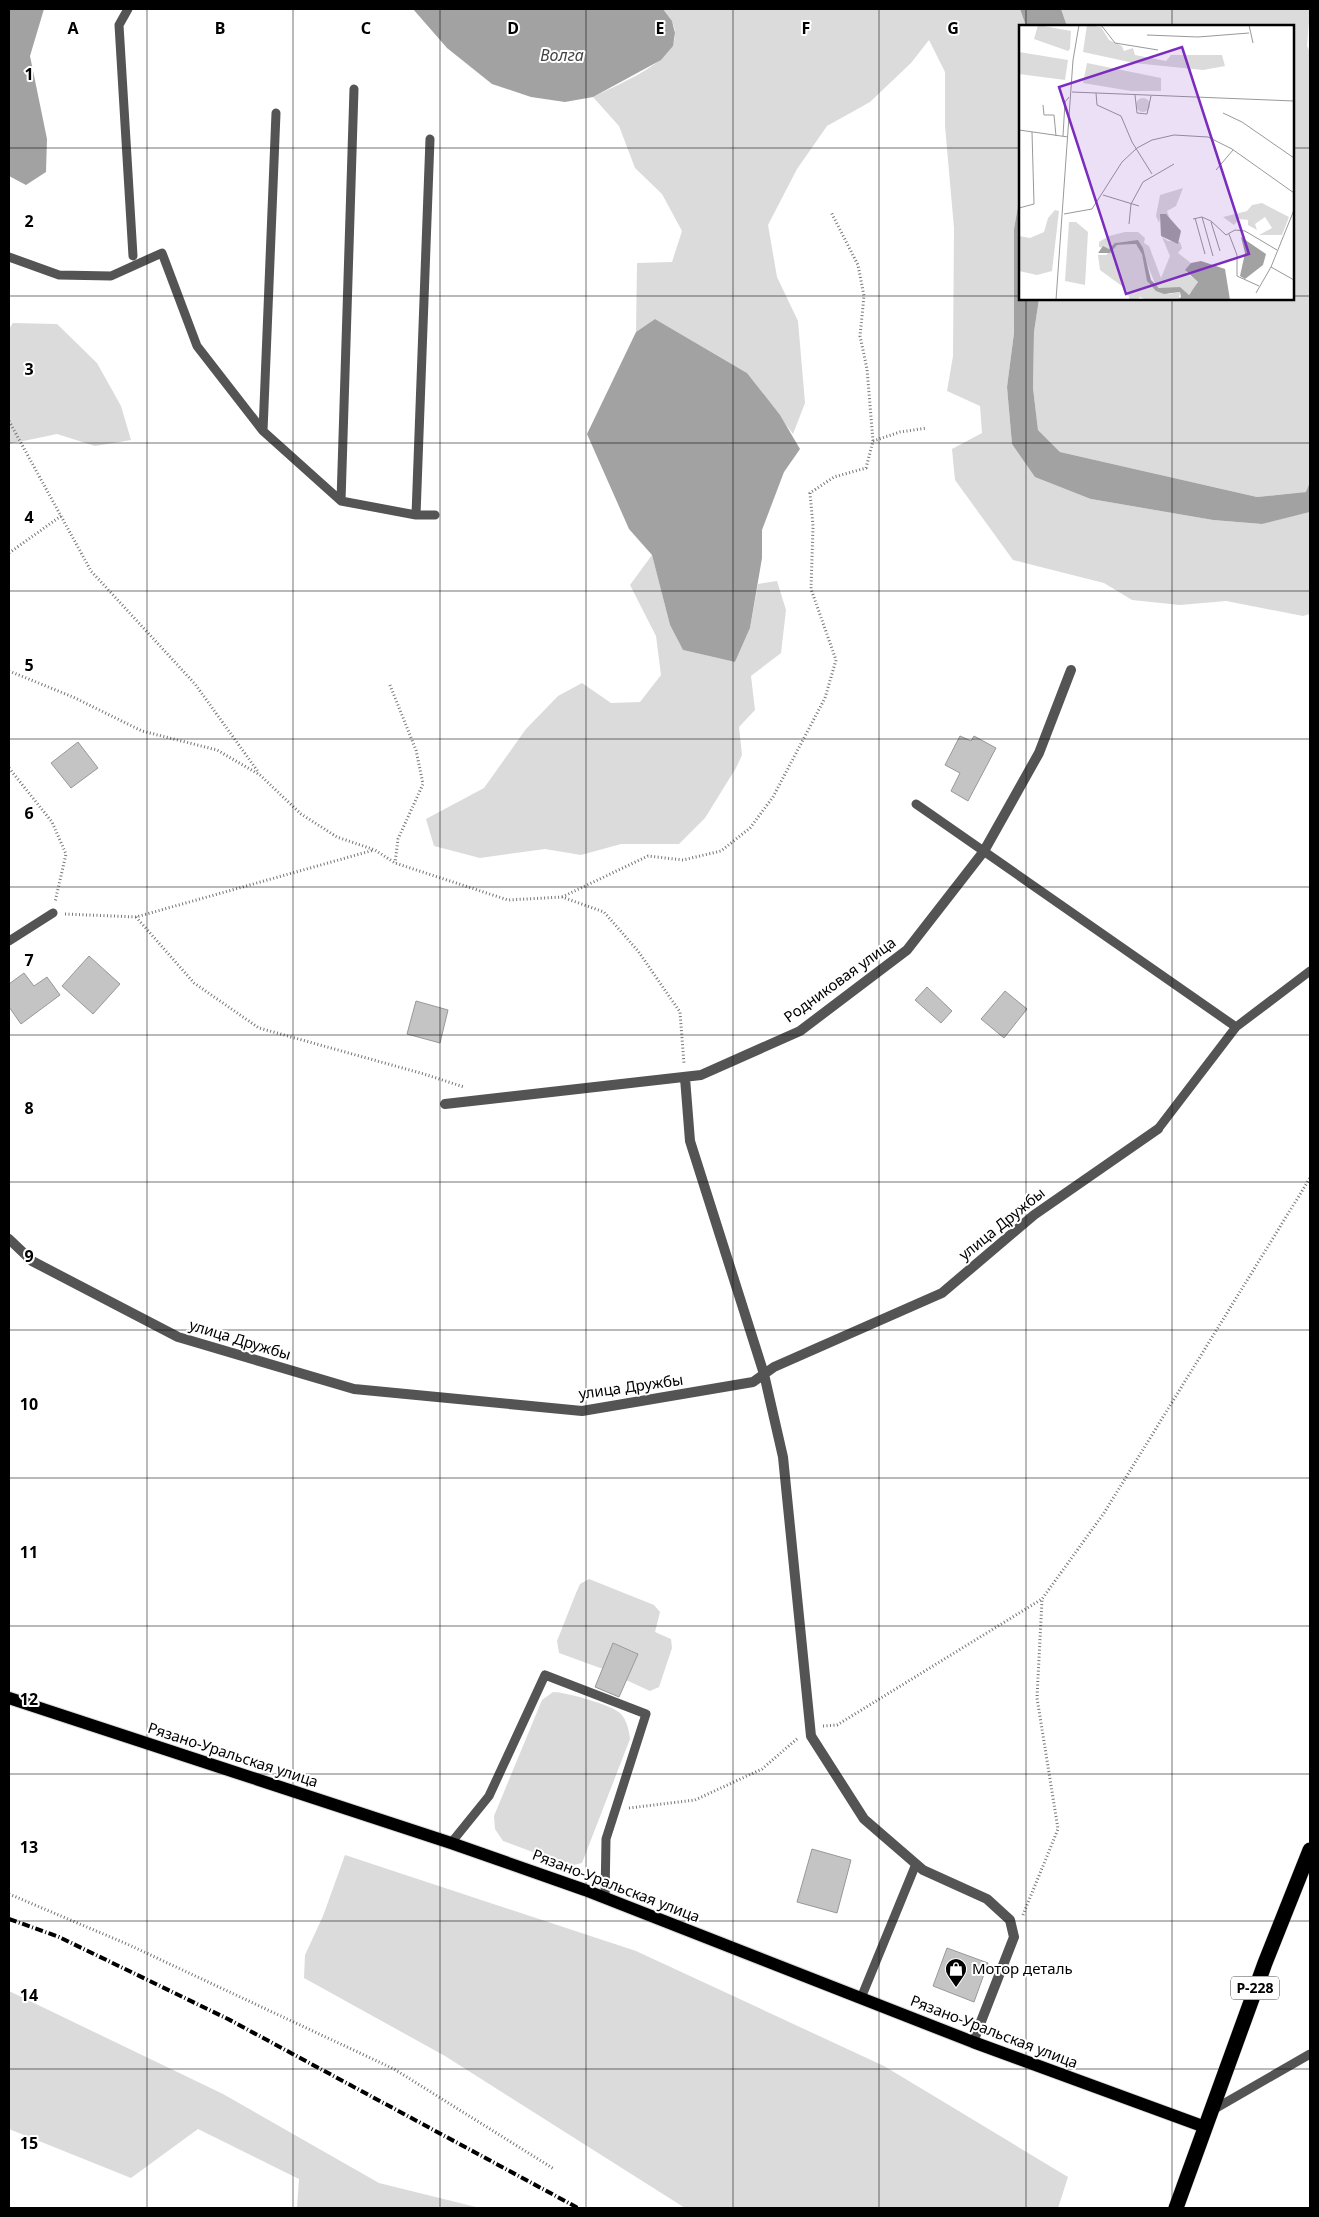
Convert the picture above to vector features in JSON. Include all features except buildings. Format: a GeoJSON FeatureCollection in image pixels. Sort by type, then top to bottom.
{"type":"FeatureCollection","features":[{"type":"Feature","properties":{"kind":"highway","name":"Р-228"},"geometry":{"type":"LineString","coordinates":[[1176,2208],[1265,1962],[1310,1850]]}},
{"type":"Feature","properties":{"kind":"main road","name":"Рязано-Уральская улица"},"geometry":{"type":"LineString","coordinates":[[9,1698],[451,1843],[605,1898],[973,2042],[1205,2127]]}},
{"type":"Feature","properties":{"kind":"street","name":"Родниковая улица"},"geometry":{"type":"LineString","coordinates":[[445,1104],[701,1075],[800,1031],[907,950],[984,851],[1039,753],[1071,670]]}},
{"type":"Feature","properties":{"kind":"street"},"geometry":{"type":"LineString","coordinates":[[685,1078],[690,1141],[764,1374],[784,1457],[811,1736],[864,1819],[923,1870],[987,1899],[1010,1920],[1014,1937],[973,2042]]}},
{"type":"Feature","properties":{"kind":"street","name":"улица Дружбы"},"geometry":{"type":"LineString","coordinates":[[9,1239],[32,1261],[178,1337],[354,1389],[582,1412],[753,1382],[774,1367],[942,1293],[1034,1215],[1158,1129]]}},
{"type":"Feature","properties":{"kind":"lane"},"geometry":{"type":"LineString","coordinates":[[128,9],[119,25],[134,256]]}},
{"type":"Feature","properties":{"kind":"lane"},"geometry":{"type":"LineString","coordinates":[[341,501],[354,90]]}},
{"type":"Feature","properties":{"kind":"lane"},"geometry":{"type":"LineString","coordinates":[[263,431],[276,113]]}},
{"type":"Feature","properties":{"kind":"lane"},"geometry":{"type":"LineString","coordinates":[[416,515],[430,138]]}},
{"type":"Feature","properties":{"kind":"lane"},"geometry":{"type":"LineString","coordinates":[[9,257],[59,275],[111,276],[162,253],[197,346],[263,431],[341,501],[416,515],[435,516]]}},
{"type":"Feature","properties":{"kind":"lane"},"geometry":{"type":"LineString","coordinates":[[916,804],[1236,1027]]}},
{"type":"Feature","properties":{"kind":"lane"},"geometry":{"type":"LineString","coordinates":[[9,942],[53,913]]}},
{"type":"Feature","properties":{"kind":"lane"},"geometry":{"type":"LineString","coordinates":[[1158,1129],[1236,1027],[1310,971]]}},
{"type":"Feature","properties":{"kind":"lane"},"geometry":{"type":"LineString","coordinates":[[451,1843],[489,1796],[545,1675],[646,1714],[606,1839],[605,1898]]}},
{"type":"Feature","properties":{"kind":"lane"},"geometry":{"type":"LineString","coordinates":[[861,1998],[916,1864]]}},
{"type":"Feature","properties":{"kind":"lane"},"geometry":{"type":"LineString","coordinates":[[1210,2112],[1310,2054]]}},
{"type":"Feature","properties":{"kind":"path"},"geometry":{"type":"LineString","coordinates":[[9,421],[91,571],[195,684],[260,775],[302,814],[337,837],[375,850],[395,863],[508,900],[562,897],[648,856],[683,860],[721,852],[750,828],[772,797],[825,698],[836,660],[810,589],[813,526],[810,493],[834,477],[866,468],[873,441],[867,369],[860,336],[864,296],[858,265],[831,212]]}},
{"type":"Feature","properties":{"kind":"path"},"geometry":{"type":"LineString","coordinates":[[873,441],[900,432],[927,428]]}},
{"type":"Feature","properties":{"kind":"path"},"geometry":{"type":"LineString","coordinates":[[9,553],[61,516]]}},
{"type":"Feature","properties":{"kind":"path"},"geometry":{"type":"LineString","coordinates":[[9,671],[73,698],[142,731],[217,750],[260,775]]}},
{"type":"Feature","properties":{"kind":"path"},"geometry":{"type":"LineString","coordinates":[[390,685],[416,750],[423,784],[398,839],[395,863]]}},
{"type":"Feature","properties":{"kind":"path"},"geometry":{"type":"LineString","coordinates":[[9,768],[52,822],[66,854],[53,913],[136,917],[375,850]]}},
{"type":"Feature","properties":{"kind":"path"},"geometry":{"type":"LineString","coordinates":[[562,897],[604,912],[638,951],[680,1012],[685,1078]]}},
{"type":"Feature","properties":{"kind":"path"},"geometry":{"type":"LineString","coordinates":[[136,917],[194,982],[259,1028],[424,1074],[469,1089]]}},
{"type":"Feature","properties":{"kind":"path"},"geometry":{"type":"LineString","coordinates":[[616,1809],[696,1800],[762,1769],[810,1727],[837,1725],[1042,1600],[1104,1513],[1310,1178]]}},
{"type":"Feature","properties":{"kind":"path"},"geometry":{"type":"LineString","coordinates":[[1014,1937],[1058,1829],[1036,1698],[1042,1600]]}},
{"type":"Feature","properties":{"kind":"path"},"geometry":{"type":"LineString","coordinates":[[9,1894],[127,1944],[394,2069],[554,2169]]}},
{"type":"Feature","properties":{"kind":"shaded area"},"geometry":{"type":"Polygon","coordinates":[[[663,9],[1020,9],[1026,25],[1019,25],[1019,201],[1014,229],[1014,333],[1007,387],[1012,444],[1091,499],[1213,520],[1261,524],[1310,512],[1310,614],[1303,616],[1226,601],[1180,605],[1132,600],[1104,583],[1013,560],[955,480],[952,449],[982,433],[980,406],[947,391],[953,356],[954,228],[945,126],[945,72],[929,40],[911,63],[870,102],[827,126],[797,169],[768,225],[777,277],[798,321],[805,403],[793,434],[747,373],[655,319],[636,332],[637,263],[672,262],[682,231],[662,194],[635,168],[619,126],[593,97],[630,79],[656,63],[666,54],[673,44],[675,33],[673,23],[663,9]]]}},
{"type":"Feature","properties":{"kind":"shaded area"},"geometry":{"type":"Polygon","coordinates":[[[1061,9],[1310,9],[1307,46],[1310,52],[1310,482],[1307,492],[1257,497],[1060,452],[1038,430],[1033,388],[1034,332],[1039,300],[1294,300],[1294,25],[1067,25],[1061,9]]]}},
{"type":"Feature","properties":{"kind":"shaded area"},"geometry":{"type":"Polygon","coordinates":[[[13,323],[57,324],[97,363],[121,406],[131,440],[95,446],[57,434],[9,444],[9,329],[13,323]]]}},
{"type":"Feature","properties":{"kind":"shaded area"},"geometry":{"type":"Polygon","coordinates":[[[652,555],[670,625],[683,650],[735,662],[750,628],[758,584],[777,581],[786,610],[781,653],[751,676],[755,710],[739,727],[742,755],[705,818],[679,844],[621,844],[581,855],[545,849],[480,858],[434,846],[426,819],[484,788],[526,729],[558,696],[582,683],[611,703],[640,702],[661,675],[656,636],[630,585],[652,555]]]}},
{"type":"Feature","properties":{"kind":"shaded area"},"geometry":{"type":"Polygon","coordinates":[[[589,1579],[654,1605],[660,1612],[655,1632],[671,1639],[672,1648],[659,1687],[650,1691],[626,1680],[637,1653],[613,1643],[603,1669],[559,1653],[557,1641],[576,1593],[580,1584],[589,1579]]]}},
{"type":"Feature","properties":{"kind":"shaded area"},"geometry":{"type":"Polygon","coordinates":[[[553,1692],[568,1694],[608,1706],[620,1713],[628,1729],[630,1739],[582,1863],[570,1866],[503,1841],[495,1829],[494,1816],[542,1700],[553,1692]]]}},
{"type":"Feature","properties":{"kind":"shaded area"},"geometry":{"type":"Polygon","coordinates":[[[345,1855],[636,1951],[884,2066],[1068,2177],[1058,2208],[685,2208],[445,2056],[304,1978],[305,1955],[323,1916],[345,1855]]]}},
{"type":"Feature","properties":{"kind":"shaded area"},"geometry":{"type":"Polygon","coordinates":[[[9,1991],[223,2094],[379,2183],[480,2208],[297,2208],[299,2179],[198,2129],[131,2178],[9,2129],[9,1991]]]}},
{"type":"Feature","properties":{"kind":"water"},"geometry":{"type":"Polygon","coordinates":[[[9,9],[44,9],[30,56],[47,139],[46,172],[26,185],[9,176],[9,9]]]}},
{"type":"Feature","properties":{"kind":"water","name":"Волга"},"geometry":{"type":"Polygon","coordinates":[[[413,9],[663,9],[672,21],[675,33],[673,46],[661,60],[593,97],[565,102],[531,97],[492,84],[447,48],[413,9]]]}},
{"type":"Feature","properties":{"kind":"water"},"geometry":{"type":"Polygon","coordinates":[[[1020,9],[1061,9],[1067,25],[1026,25],[1020,9]]]}},
{"type":"Feature","properties":{"kind":"water"},"geometry":{"type":"Polygon","coordinates":[[[1019,201],[1019,300],[1039,300],[1034,332],[1033,388],[1038,430],[1060,452],[1257,497],[1306,492],[1310,482],[1310,512],[1262,524],[1213,520],[1091,499],[1035,477],[1012,444],[1007,387],[1014,333],[1014,229],[1019,201]]]}},
{"type":"Feature","properties":{"kind":"water"},"geometry":{"type":"Polygon","coordinates":[[[655,319],[747,373],[780,415],[800,449],[784,472],[762,530],[762,558],[750,628],[735,662],[683,650],[670,625],[652,555],[629,529],[587,434],[636,332],[655,319]]]}},
{"type":"Feature","properties":{"kind":"railway"},"geometry":{"type":"LineString","coordinates":[[9,1919],[59,1937],[228,2019],[578,2208]]}},
{"type":"Feature","properties":{"kind":"place","name":"Мотор деталь"},"geometry":{"type":"Point","coordinates":[956,1988]}}]}
